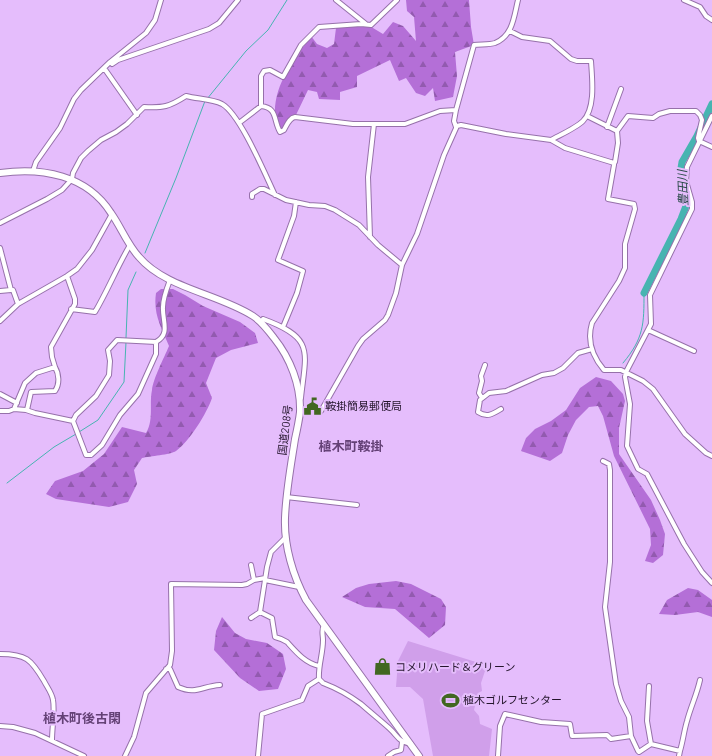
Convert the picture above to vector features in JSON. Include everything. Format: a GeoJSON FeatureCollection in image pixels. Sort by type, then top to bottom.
{"type":"FeatureCollection","features":[{"type":"Feature","properties":{"kind":"highway","name":"国道208号"},"geometry":{"type":"LineString","coordinates":[[0,173],[33,171],[72,179],[90,189],[102,200],[130,245],[148,266],[170,280],[238,308],[253,316],[260,322],[283,350],[290,363],[297,387],[300,411],[286,497],[285,519],[288,550],[299,587],[306,600],[412,744],[419,756]]}},
{"type":"Feature","properties":{"kind":"street"},"geometry":{"type":"LineString","coordinates":[[33,171],[36,162],[60,128],[74,99],[81,90],[104,68],[146,33],[155,20],[162,0]]}},
{"type":"Feature","properties":{"kind":"street"},"geometry":{"type":"LineString","coordinates":[[104,68],[118,60],[209,30],[219,23],[238,0]]}},
{"type":"Feature","properties":{"kind":"street"},"geometry":{"type":"LineString","coordinates":[[336,0],[368,25]]}},
{"type":"Feature","properties":{"kind":"street"},"geometry":{"type":"LineString","coordinates":[[261,106],[260,76],[262,73],[270,70],[283,77],[301,46],[319,27],[372,25],[397,0]]}},
{"type":"Feature","properties":{"kind":"street"},"geometry":{"type":"LineString","coordinates":[[260,322],[263,319],[283,328],[295,336],[304,347],[306,368],[300,411],[316,413],[321,411],[358,346],[363,339],[385,320],[396,293],[402,265],[417,234],[444,155],[456,127],[454,121],[456,110],[474,45],[495,43],[504,37],[510,30],[518,0]]}},
{"type":"Feature","properties":{"kind":"street"},"geometry":{"type":"LineString","coordinates":[[684,0],[700,7],[706,16],[712,20]]}},
{"type":"Feature","properties":{"kind":"street"},"geometry":{"type":"LineString","coordinates":[[510,30],[522,37],[550,41],[571,59],[577,61],[590,61],[593,86],[587,116],[582,122],[551,140]]}},
{"type":"Feature","properties":{"kind":"street"},"geometry":{"type":"LineString","coordinates":[[104,68],[137,115]]}},
{"type":"Feature","properties":{"kind":"street"},"geometry":{"type":"LineString","coordinates":[[607,127],[621,89]]}},
{"type":"Feature","properties":{"kind":"street"},"geometry":{"type":"LineString","coordinates":[[0,223],[62,190],[72,179],[73,173],[81,158],[101,140],[116,132],[137,115],[144,107],[164,107],[173,104],[186,96],[222,104],[229,110],[239,123],[275,194]]}},
{"type":"Feature","properties":{"kind":"street"},"geometry":{"type":"LineString","coordinates":[[239,123],[261,106],[268,107],[273,111],[280,132],[284,130],[292,118],[295,117],[353,124],[405,124],[440,111],[456,110]]}},
{"type":"Feature","properties":{"kind":"street"},"geometry":{"type":"LineString","coordinates":[[699,141],[698,138],[702,120],[696,111],[670,111],[652,118],[628,116],[618,131],[618,143],[608,199],[634,204],[636,205],[636,209],[625,244],[625,268],[623,274],[592,323],[590,329],[590,343],[598,362],[604,370],[617,369],[643,381],[653,389],[685,434],[712,456]]}},
{"type":"Feature","properties":{"kind":"street"},"geometry":{"type":"LineString","coordinates":[[587,116],[618,131]]}},
{"type":"Feature","properties":{"kind":"street"},"geometry":{"type":"LineString","coordinates":[[712,116],[687,167],[686,181],[692,202],[692,209],[650,295],[651,324],[626,372],[630,404],[627,446],[638,469],[647,474],[684,544],[702,572],[712,583]]}},
{"type":"Feature","properties":{"kind":"street"},"geometry":{"type":"LineString","coordinates":[[370,238],[368,176],[374,124]]}},
{"type":"Feature","properties":{"kind":"street"},"geometry":{"type":"LineString","coordinates":[[456,127],[461,125],[506,134],[551,140],[565,148],[614,163]]}},
{"type":"Feature","properties":{"kind":"street"},"geometry":{"type":"LineString","coordinates":[[699,141],[712,147]]}},
{"type":"Feature","properties":{"kind":"street"},"geometry":{"type":"LineString","coordinates":[[252,197],[252,194],[260,189],[264,189],[286,200],[309,205],[325,206],[335,210],[367,232],[370,238],[402,265]]}},
{"type":"Feature","properties":{"kind":"street"},"geometry":{"type":"LineString","coordinates":[[283,328],[297,293],[303,270],[278,260],[294,216],[296,202]]}},
{"type":"Feature","properties":{"kind":"street"},"geometry":{"type":"LineString","coordinates":[[0,321],[18,304],[77,269],[87,257],[112,214]]}},
{"type":"Feature","properties":{"kind":"street"},"geometry":{"type":"LineString","coordinates":[[72,309],[94,312],[105,296],[116,269],[130,245]]}},
{"type":"Feature","properties":{"kind":"street"},"geometry":{"type":"LineString","coordinates":[[0,248],[11,290],[15,293],[18,304]]}},
{"type":"Feature","properties":{"kind":"street"},"geometry":{"type":"LineString","coordinates":[[27,410],[31,392],[55,390],[57,388],[58,372],[52,357],[51,347],[74,304],[74,299],[67,276]]}},
{"type":"Feature","properties":{"kind":"street"},"geometry":{"type":"LineString","coordinates":[[156,342],[156,354],[138,394],[120,415],[102,445],[91,455],[86,455],[74,421],[76,415],[96,396],[109,376],[110,361],[108,350],[117,340],[156,342],[163,336],[165,329],[162,308],[170,280]]}},
{"type":"Feature","properties":{"kind":"street"},"geometry":{"type":"LineString","coordinates":[[0,291],[11,290]]}},
{"type":"Feature","properties":{"kind":"street"},"geometry":{"type":"LineString","coordinates":[[648,330],[694,352]]}},
{"type":"Feature","properties":{"kind":"street"},"geometry":{"type":"LineString","coordinates":[[501,409],[492,415],[483,416],[478,412],[480,400],[489,393],[506,391],[542,374],[554,373],[563,368],[578,353],[592,349]]}},
{"type":"Feature","properties":{"kind":"street"},"geometry":{"type":"LineString","coordinates":[[482,398],[479,393],[482,381],[481,376],[486,365]]}},
{"type":"Feature","properties":{"kind":"street"},"geometry":{"type":"LineString","coordinates":[[14,409],[25,383],[36,373],[55,367]]}},
{"type":"Feature","properties":{"kind":"street"},"geometry":{"type":"LineString","coordinates":[[0,394],[16,403]]}},
{"type":"Feature","properties":{"kind":"street"},"geometry":{"type":"LineString","coordinates":[[0,411],[9,411],[14,409],[27,410],[74,421]]}},
{"type":"Feature","properties":{"kind":"street"},"geometry":{"type":"LineString","coordinates":[[603,461],[609,464],[610,470],[610,562],[605,607],[616,684],[621,701],[629,717],[631,736],[639,752],[651,744]]}},
{"type":"Feature","properties":{"kind":"street"},"geometry":{"type":"LineString","coordinates":[[286,497],[357,505]]}},
{"type":"Feature","properties":{"kind":"street"},"geometry":{"type":"LineString","coordinates":[[251,618],[260,612],[271,552],[286,537]]}},
{"type":"Feature","properties":{"kind":"street"},"geometry":{"type":"LineString","coordinates":[[251,565],[254,580]]}},
{"type":"Feature","properties":{"kind":"street"},"geometry":{"type":"LineString","coordinates":[[125,756],[134,736],[146,693],[170,665],[171,584],[242,585],[254,580],[265,579],[299,587]]}},
{"type":"Feature","properties":{"kind":"street"},"geometry":{"type":"LineString","coordinates":[[260,612],[273,620],[275,637],[286,641],[289,646],[307,662],[319,666]]}},
{"type":"Feature","properties":{"kind":"street"},"geometry":{"type":"LineString","coordinates":[[324,625],[322,628],[323,649],[319,666],[320,679],[323,683],[360,704],[390,729],[402,742],[412,744]]}},
{"type":"Feature","properties":{"kind":"street"},"geometry":{"type":"LineString","coordinates":[[0,654],[14,654],[24,658],[34,665],[50,691],[53,700],[52,740]]}},
{"type":"Feature","properties":{"kind":"street"},"geometry":{"type":"LineString","coordinates":[[165,670],[170,669],[178,687],[190,691],[220,685]]}},
{"type":"Feature","properties":{"kind":"street"},"geometry":{"type":"LineString","coordinates":[[258,756],[262,714],[302,700],[308,686],[320,679]]}},
{"type":"Feature","properties":{"kind":"street"},"geometry":{"type":"LineString","coordinates":[[651,744],[680,754],[687,723],[700,680]]}},
{"type":"Feature","properties":{"kind":"street"},"geometry":{"type":"LineString","coordinates":[[648,686],[647,721],[651,744]]}},
{"type":"Feature","properties":{"kind":"street"},"geometry":{"type":"LineString","coordinates":[[498,756],[500,726],[505,714],[541,722],[570,724],[572,736],[607,736],[611,739],[631,736]]}},
{"type":"Feature","properties":{"kind":"street"},"geometry":{"type":"LineString","coordinates":[[0,726],[13,727],[35,732],[84,756]]}},
{"type":"Feature","properties":{"kind":"street"},"geometry":{"type":"LineString","coordinates":[[388,756],[401,750],[402,742]]}},
{"type":"Feature","properties":{"kind":"shaded area","name":"植木ゴルフセンター"},"geometry":{"type":"Polygon","coordinates":[[[408,641],[476,662],[485,671],[481,683],[482,691],[478,693],[474,710],[479,716],[480,724],[492,729],[489,756],[433,756],[423,699],[410,687],[396,687],[398,661],[408,641]]]}},
{"type":"Feature","properties":{"kind":"green space"},"geometry":{"type":"Polygon","coordinates":[[[406,0],[469,0],[474,45],[455,52],[457,76],[453,97],[435,101],[433,88],[425,96],[416,93],[406,78],[399,81],[390,60],[357,76],[357,87],[340,92],[340,100],[319,99],[317,92],[308,90],[295,117],[282,131],[275,114],[281,82],[311,36],[317,44],[327,48],[334,44],[336,28],[368,25],[383,34],[393,22],[403,26],[416,41],[414,17],[407,11],[406,0]]]}},
{"type":"Feature","properties":{"kind":"green space"},"geometry":{"type":"Polygon","coordinates":[[[161,289],[173,289],[203,306],[240,322],[255,333],[258,343],[231,350],[216,358],[206,383],[212,398],[202,419],[192,434],[176,451],[142,458],[134,470],[137,484],[128,502],[109,507],[56,499],[46,494],[55,481],[83,471],[104,454],[122,427],[146,433],[151,417],[151,395],[153,385],[156,374],[169,346],[158,320],[155,301],[156,293],[161,289]]]}},
{"type":"Feature","properties":{"kind":"green space"},"geometry":{"type":"Polygon","coordinates":[[[596,377],[611,381],[623,394],[625,401],[619,428],[619,454],[651,500],[665,534],[663,555],[653,563],[645,561],[651,545],[650,529],[614,456],[603,416],[598,406],[589,407],[576,420],[568,435],[562,453],[550,461],[521,451],[526,438],[535,429],[551,421],[566,410],[580,388],[596,377]]]}},
{"type":"Feature","properties":{"kind":"green space"},"geometry":{"type":"Polygon","coordinates":[[[396,581],[411,584],[441,599],[446,607],[445,625],[429,638],[395,609],[365,607],[342,597],[356,588],[369,584],[396,581]]]}},
{"type":"Feature","properties":{"kind":"green space"},"geometry":{"type":"Polygon","coordinates":[[[688,588],[698,590],[712,600],[712,617],[698,612],[675,615],[659,614],[667,600],[688,588]]]}},
{"type":"Feature","properties":{"kind":"green space"},"geometry":{"type":"Polygon","coordinates":[[[222,617],[235,633],[246,639],[267,643],[283,654],[286,669],[278,689],[259,691],[240,678],[214,650],[216,631],[222,617]]]}},
{"type":"Feature","properties":{"kind":"waterway"},"geometry":{"type":"LineString","coordinates":[[207,99],[246,51],[268,30],[287,0]]}},
{"type":"Feature","properties":{"kind":"waterway"},"geometry":{"type":"LineString","coordinates":[[145,253],[176,178],[205,101]]}},
{"type":"Feature","properties":{"kind":"waterway","name":"豊田川"},"geometry":{"type":"LineString","coordinates":[[644,293],[686,206],[681,185],[682,162],[697,136],[712,104]]}},
{"type":"Feature","properties":{"kind":"waterway"},"geometry":{"type":"LineString","coordinates":[[126,338],[128,290],[136,272]]}},
{"type":"Feature","properties":{"kind":"waterway"},"geometry":{"type":"LineString","coordinates":[[623,363],[639,338],[644,314],[644,293]]}},
{"type":"Feature","properties":{"kind":"waterway"},"geometry":{"type":"LineString","coordinates":[[79,432],[98,420],[124,382],[126,342]]}},
{"type":"Feature","properties":{"kind":"waterway"},"geometry":{"type":"LineString","coordinates":[[7,483],[54,447],[76,434]]}},
{"type":"Feature","properties":{"kind":"place","name":"鞍掛簡易郵便局"},"geometry":{"type":"Point","coordinates":[312,406]}},
{"type":"Feature","properties":{"kind":"place","name":"コメリハード＆グリーン"},"geometry":{"type":"Point","coordinates":[382,667]}},
{"type":"Feature","properties":{"kind":"place","name":"植木ゴルフセンター"},"geometry":{"type":"Point","coordinates":[450,700]}},
{"type":"Feature","properties":{"kind":"district","name":"植木町鞍掛"},"geometry":{"type":"Point","coordinates":[351,446]}},
{"type":"Feature","properties":{"kind":"district","name":"植木町後古閑"},"geometry":{"type":"Point","coordinates":[82,718]}}]}
